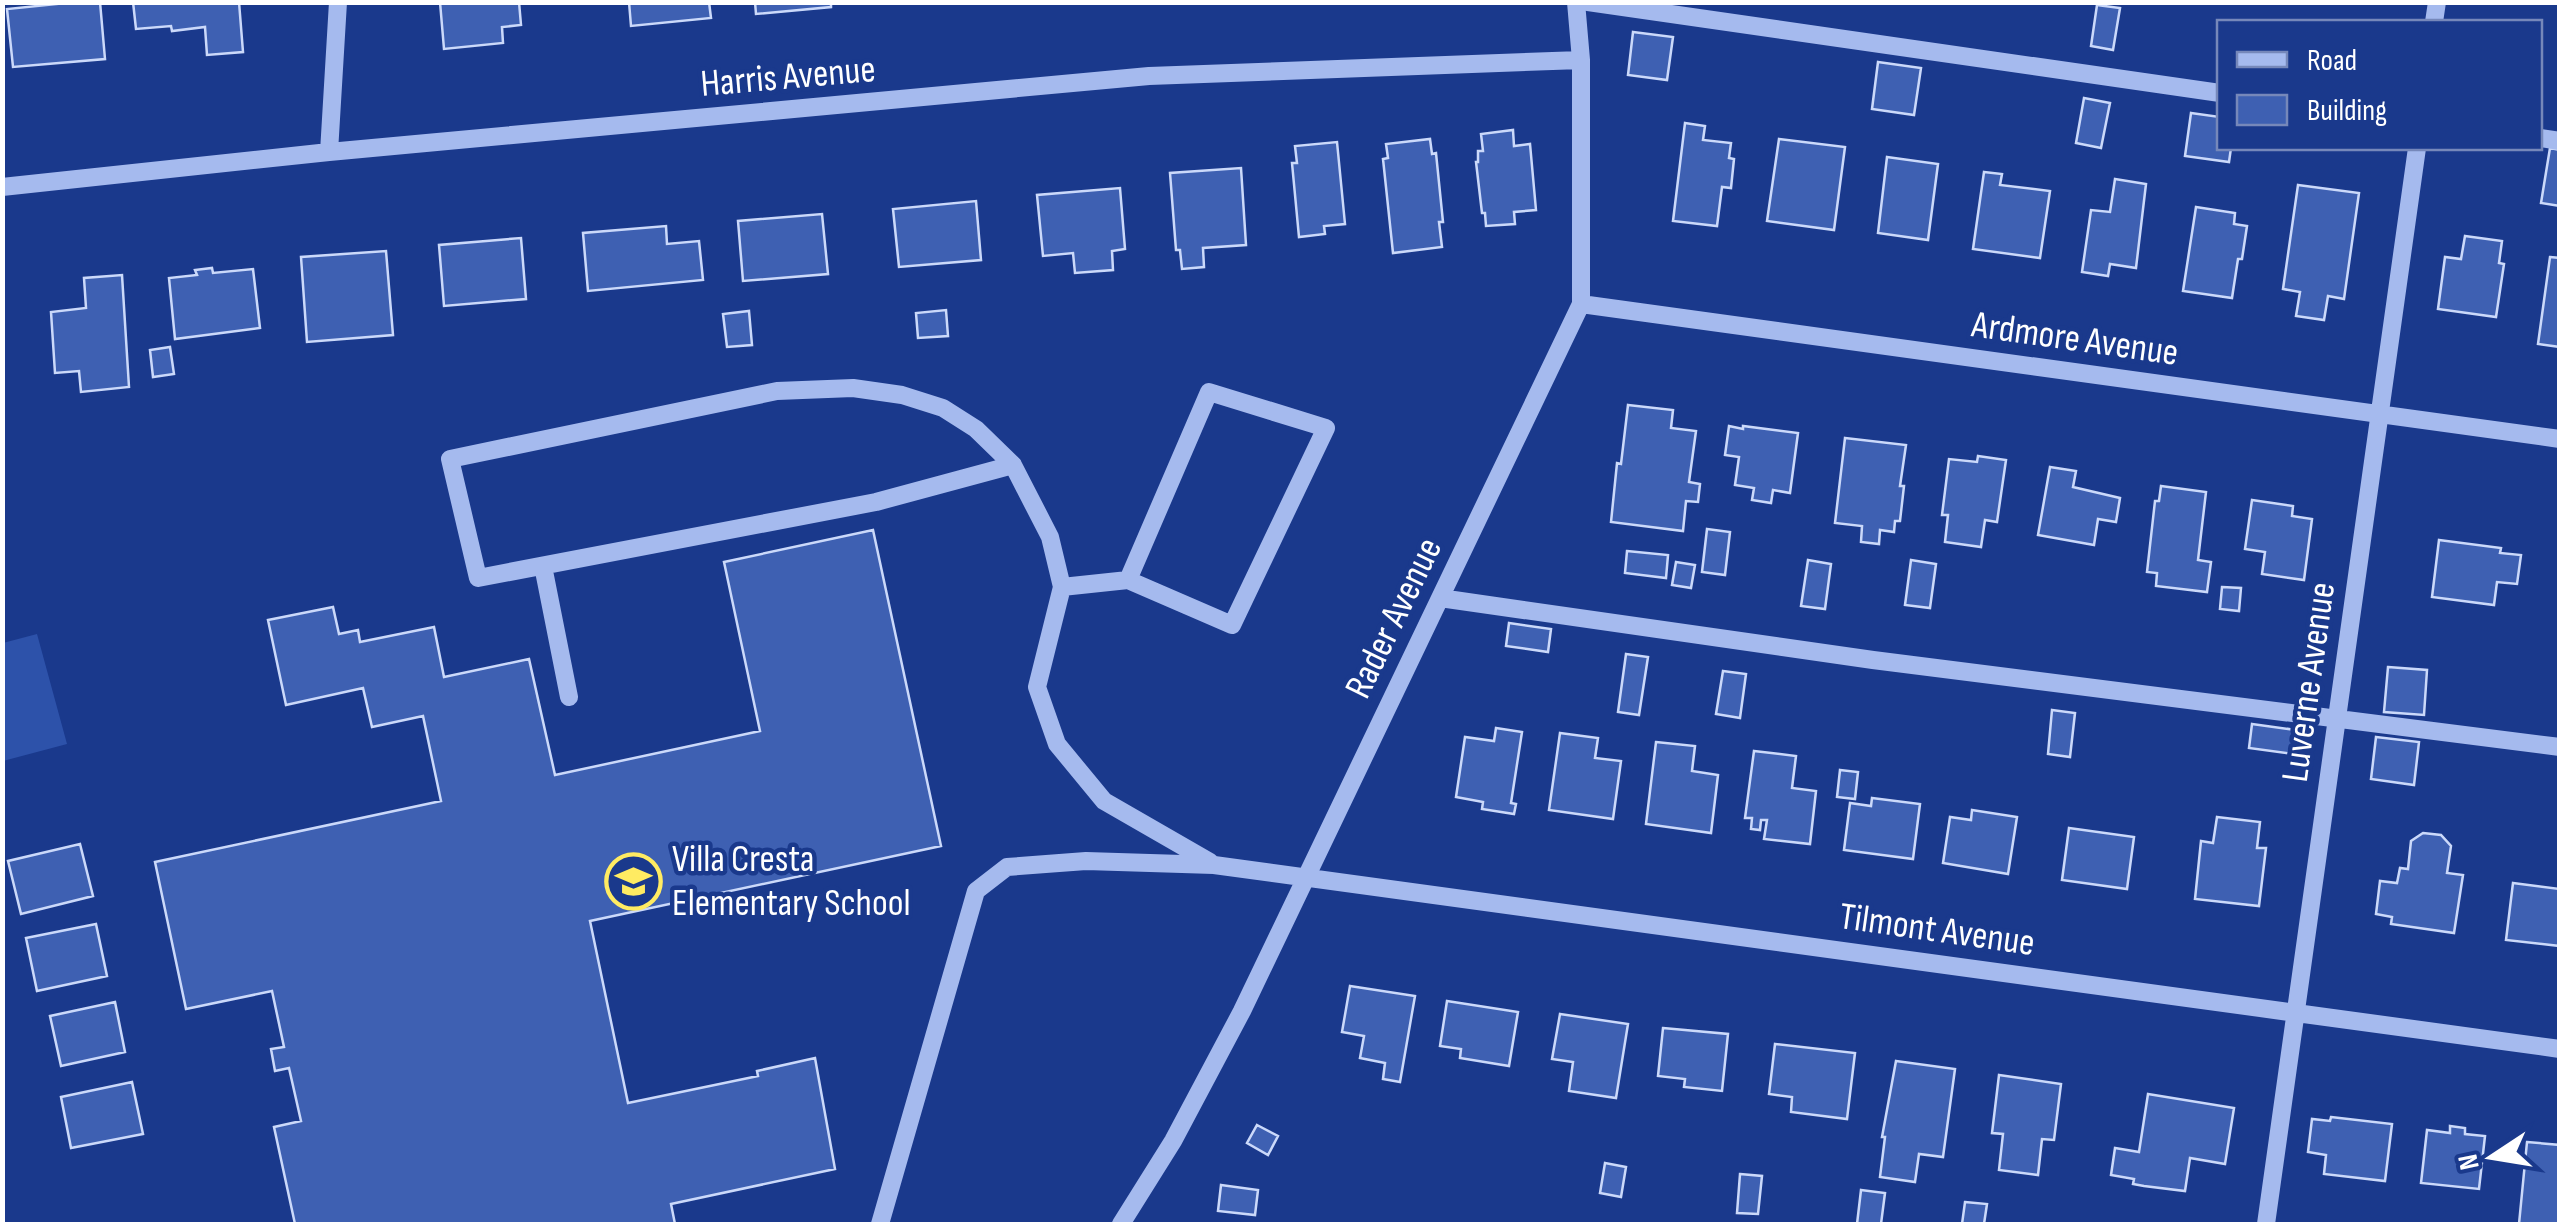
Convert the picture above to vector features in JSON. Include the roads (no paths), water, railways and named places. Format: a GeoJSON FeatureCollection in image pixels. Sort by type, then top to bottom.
{"type":"FeatureCollection","features":[{"type":"Feature","properties":{"kind":"street"},"geometry":{"type":"LineString","coordinates":[[329,152],[338,2]]}},
{"type":"Feature","properties":{"kind":"street","name":"Rader Avenue"},"geometry":{"type":"LineString","coordinates":[[1120,1224],[1173,1140],[1242,1011],[1581,304],[1581,60],[1576,2]]}},
{"type":"Feature","properties":{"kind":"street"},"geometry":{"type":"LineString","coordinates":[[1588,2],[2217,92]]}},
{"type":"Feature","properties":{"kind":"street","name":"Harris Avenue"},"geometry":{"type":"LineString","coordinates":[[2,186],[1149,76],[1581,60]]}},
{"type":"Feature","properties":{"kind":"street","name":"Luverne Avenue"},"geometry":{"type":"LineString","coordinates":[[2266,1224],[2416,150]]}},
{"type":"Feature","properties":{"kind":"street","name":"Ardmore Avenue"},"geometry":{"type":"LineString","coordinates":[[1581,304],[2560,439]]}},
{"type":"Feature","properties":{"kind":"street"},"geometry":{"type":"LineString","coordinates":[[1013,465],[876,502],[478,578],[450,459],[778,390],[852,388],[902,395],[943,408],[976,428],[1013,465],[1050,537],[1062,587],[1037,688],[1057,744],[1104,802],[1214,864]]}},
{"type":"Feature","properties":{"kind":"street"},"geometry":{"type":"LineString","coordinates":[[1062,587],[1128,580],[1232,625],[1326,428],[1209,392],[1128,580]]}},
{"type":"Feature","properties":{"kind":"street"},"geometry":{"type":"LineString","coordinates":[[543,566],[569,698]]}},
{"type":"Feature","properties":{"kind":"street"},"geometry":{"type":"LineString","coordinates":[[1440,598],[1873,660],[2560,747]]}},
{"type":"Feature","properties":{"kind":"street","name":"Tilmont Avenue"},"geometry":{"type":"LineString","coordinates":[[880,1224],[976,890],[1007,866],[1086,861],[1214,864],[2560,1049]]}},
{"type":"Feature","properties":{"kind":"place","name":"Villa Cresta Elementary School"},"geometry":{"type":"Point","coordinates":[633,881]}}]}
